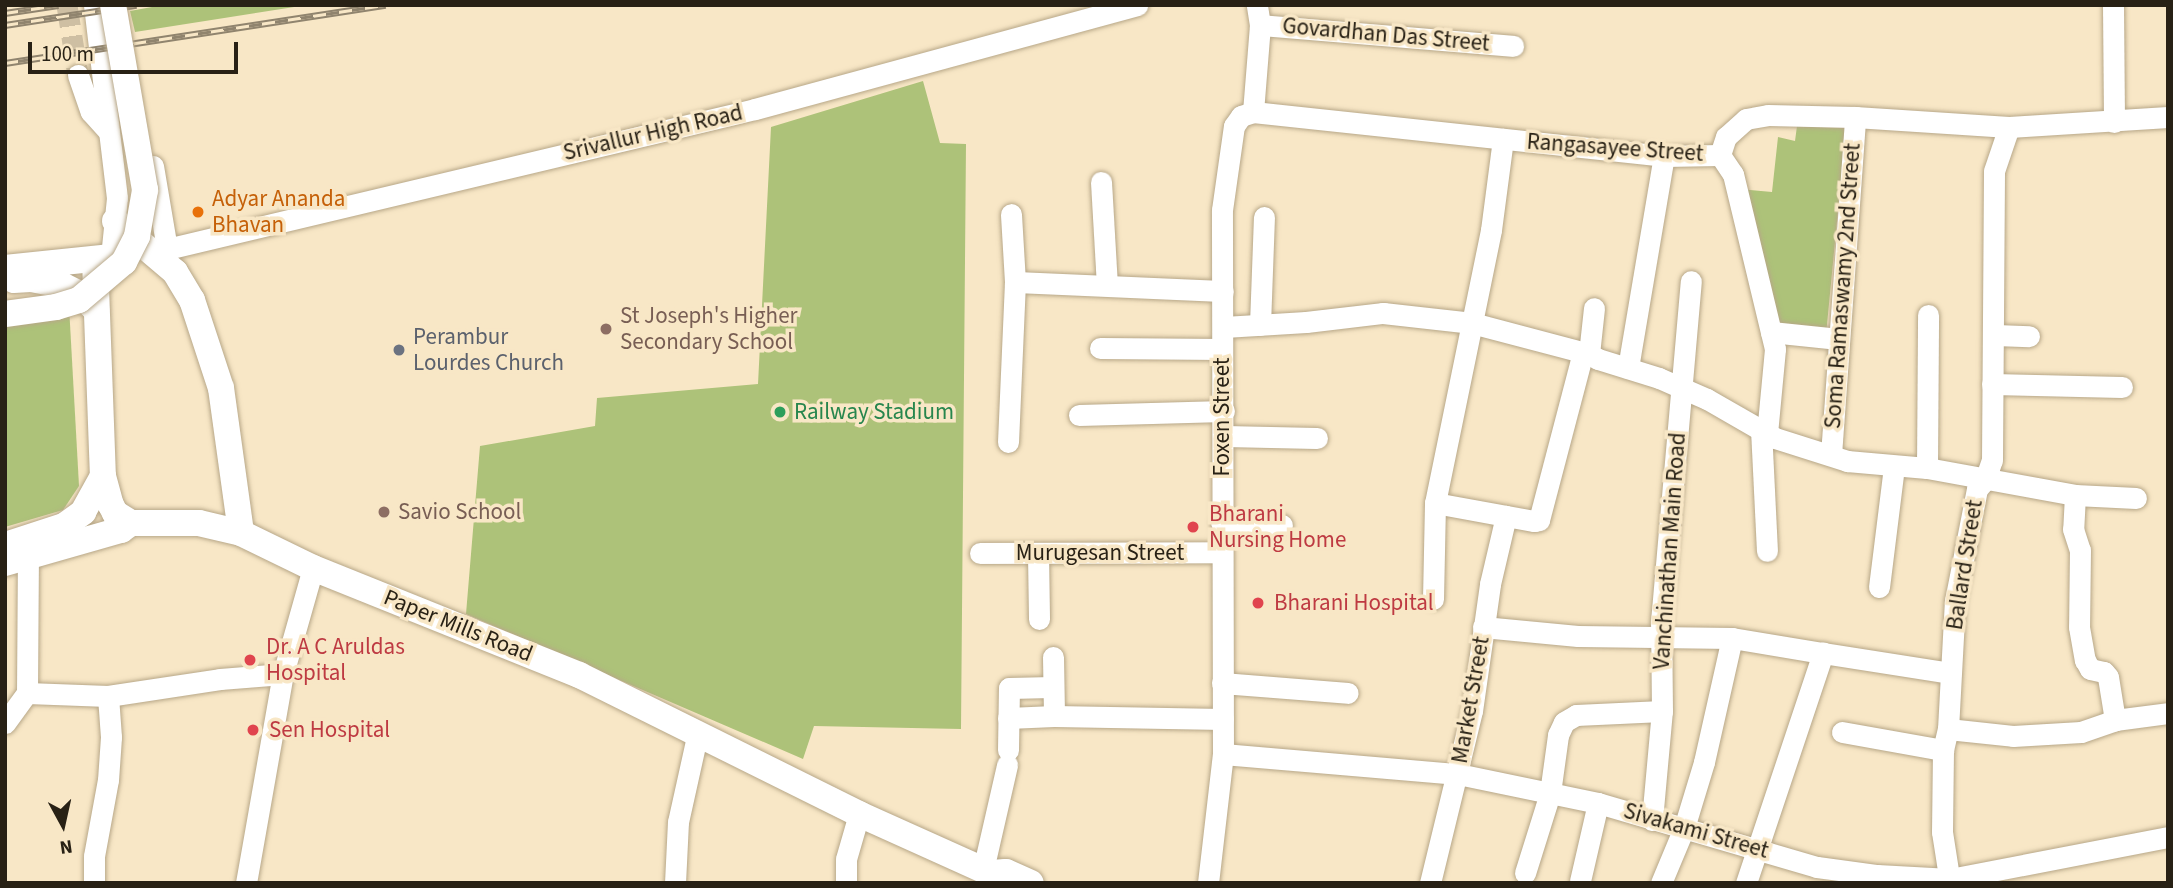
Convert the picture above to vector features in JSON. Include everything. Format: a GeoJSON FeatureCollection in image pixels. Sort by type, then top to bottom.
{"type":"FeatureCollection","features":[{"type":"Feature","properties":{"kind":"main road"},"geometry":{"type":"LineString","coordinates":[[5,298],[45,293],[88,276],[110,252],[124,224],[127,206],[124,168],[101,5]]}},
{"type":"Feature","properties":{"kind":"main road"},"geometry":{"type":"LineString","coordinates":[[5,314],[56,307],[79,300],[118,269],[137,236],[145,190],[113,5]]}},
{"type":"Feature","properties":{"kind":"main road"},"geometry":{"type":"LineString","coordinates":[[115,221],[160,250],[192,300],[211,348],[221,388],[241,533]]}},
{"type":"Feature","properties":{"kind":"main road"},"geometry":{"type":"LineString","coordinates":[[5,268],[100,265],[160,250]]}},
{"type":"Feature","properties":{"kind":"main road"},"geometry":{"type":"LineString","coordinates":[[13,555],[121,530],[131,523],[115,513],[103,476],[97,312],[100,265]]}},
{"type":"Feature","properties":{"kind":"main road"},"geometry":{"type":"LineString","coordinates":[[5,281],[31,279],[62,285],[80,294],[97,312]]}},
{"type":"Feature","properties":{"kind":"main road"},"geometry":{"type":"LineString","coordinates":[[13,555],[83,512],[103,476]]}},
{"type":"Feature","properties":{"kind":"main road","name":"Paper Mills Road"},"geometry":{"type":"LineString","coordinates":[[131,523],[199,523],[241,533],[313,568],[579,675],[859,814],[1007,878]]}},
{"type":"Feature","properties":{"kind":"street"},"geometry":{"type":"LineString","coordinates":[[94,5],[117,198],[115,221],[100,265]]}},
{"type":"Feature","properties":{"kind":"street"},"geometry":{"type":"LineString","coordinates":[[124,5],[160,250]]}},
{"type":"Feature","properties":{"kind":"street","name":"Srivallur High Road"},"geometry":{"type":"LineString","coordinates":[[160,250],[755,109],[1137,5]]}},
{"type":"Feature","properties":{"kind":"street"},"geometry":{"type":"LineString","coordinates":[[2113,5],[2114,122]]}},
{"type":"Feature","properties":{"kind":"street"},"geometry":{"type":"LineString","coordinates":[[1253,112],[1258,15]]}},
{"type":"Feature","properties":{"kind":"street","name":"Govardhan Das Street"},"geometry":{"type":"LineString","coordinates":[[1258,15],[1513,47]]}},
{"type":"Feature","properties":{"kind":"street"},"geometry":{"type":"LineString","coordinates":[[78,75],[91,112],[109,132]]}},
{"type":"Feature","properties":{"kind":"street","name":"Rangasayee Street"},"geometry":{"type":"LineString","coordinates":[[1253,112],[1664,156],[1720,155],[1726,137],[1746,118],[1768,115],[1855,117],[2010,127],[2168,117]]}},
{"type":"Feature","properties":{"kind":"street","name":"Foxen Street"},"geometry":{"type":"LineString","coordinates":[[1208,883],[1223,754],[1220,552],[1224,436],[1222,210],[1234,126],[1241,116],[1253,112]]}},
{"type":"Feature","properties":{"kind":"street","name":"Soma Ramaswamy 2nd Street"},"geometry":{"type":"LineString","coordinates":[[1831,455],[1855,117]]}},
{"type":"Feature","properties":{"kind":"street","name":"Ballard Street"},"geometry":{"type":"LineString","coordinates":[[1950,881],[1942,832],[1950,673],[1957,588],[1977,489],[1985,480],[1992,460],[1995,335],[1992,288],[1994,171],[2010,127]]}},
{"type":"Feature","properties":{"kind":"street"},"geometry":{"type":"LineString","coordinates":[[1433,599],[1435,503],[1491,230],[1503,139]]}},
{"type":"Feature","properties":{"kind":"street"},"geometry":{"type":"LineString","coordinates":[[1720,155],[1733,174],[1775,349],[1764,431],[1767,551]]}},
{"type":"Feature","properties":{"kind":"street"},"geometry":{"type":"LineString","coordinates":[[1628,368],[1664,156]]}},
{"type":"Feature","properties":{"kind":"street"},"geometry":{"type":"LineString","coordinates":[[1101,182],[1107,285]]}},
{"type":"Feature","properties":{"kind":"street"},"geometry":{"type":"LineString","coordinates":[[1008,442],[1015,282],[1011,214]]}},
{"type":"Feature","properties":{"kind":"street"},"geometry":{"type":"LineString","coordinates":[[1260,325],[1264,217]]}},
{"type":"Feature","properties":{"kind":"street","name":"Vanchinathan Main Road"},"geometry":{"type":"LineString","coordinates":[[1652,820],[1662,711],[1661,635],[1691,281]]}},
{"type":"Feature","properties":{"kind":"street"},"geometry":{"type":"LineString","coordinates":[[1015,282],[1223,291]]}},
{"type":"Feature","properties":{"kind":"street"},"geometry":{"type":"LineString","coordinates":[[1435,503],[1536,522],[1541,518],[1586,353],[1594,307]]}},
{"type":"Feature","properties":{"kind":"street"},"geometry":{"type":"LineString","coordinates":[[1224,327],[1383,313],[1472,323],[1586,353],[1681,387],[1801,448],[1847,461],[1927,468],[2075,495],[2136,498]]}},
{"type":"Feature","properties":{"kind":"street"},"geometry":{"type":"LineString","coordinates":[[1927,468],[1928,315]]}},
{"type":"Feature","properties":{"kind":"street"},"geometry":{"type":"LineString","coordinates":[[1771,332],[1839,339]]}},
{"type":"Feature","properties":{"kind":"street"},"geometry":{"type":"LineString","coordinates":[[1995,335],[2029,336]]}},
{"type":"Feature","properties":{"kind":"street"},"geometry":{"type":"LineString","coordinates":[[1100,348],[1222,349]]}},
{"type":"Feature","properties":{"kind":"street"},"geometry":{"type":"LineString","coordinates":[[1992,384],[2122,387]]}},
{"type":"Feature","properties":{"kind":"street"},"geometry":{"type":"LineString","coordinates":[[1079,415],[1224,411]]}},
{"type":"Feature","properties":{"kind":"street"},"geometry":{"type":"LineString","coordinates":[[1224,436],[1317,438]]}},
{"type":"Feature","properties":{"kind":"street"},"geometry":{"type":"LineString","coordinates":[[1879,586],[1894,466]]}},
{"type":"Feature","properties":{"kind":"street"},"geometry":{"type":"LineString","coordinates":[[2075,495],[2073,529],[2080,550],[2079,627],[2085,660],[2090,669],[2106,675],[2115,720]]}},
{"type":"Feature","properties":{"kind":"street","name":"Market Street"},"geometry":{"type":"LineString","coordinates":[[1430,883],[1472,711],[1483,627],[1506,516]]}},
{"type":"Feature","properties":{"kind":"street"},"geometry":{"type":"LineString","coordinates":[[1221,522],[1282,525]]}},
{"type":"Feature","properties":{"kind":"street","name":"Murugesan Street"},"geometry":{"type":"LineString","coordinates":[[980,553],[1220,552]]}},
{"type":"Feature","properties":{"kind":"street"},"geometry":{"type":"LineString","coordinates":[[1038,554],[1040,619]]}},
{"type":"Feature","properties":{"kind":"street"},"geometry":{"type":"LineString","coordinates":[[5,723],[27,693],[13,555]]}},
{"type":"Feature","properties":{"kind":"street"},"geometry":{"type":"LineString","coordinates":[[246,883],[283,674],[313,568]]}},
{"type":"Feature","properties":{"kind":"street"},"geometry":{"type":"LineString","coordinates":[[1483,627],[1587,637],[1661,635],[1732,638],[1950,673]]}},
{"type":"Feature","properties":{"kind":"street"},"geometry":{"type":"LineString","coordinates":[[1661,883],[1685,828],[1704,762],[1732,638]]}},
{"type":"Feature","properties":{"kind":"street"},"geometry":{"type":"LineString","coordinates":[[1746,883],[1823,653]]}},
{"type":"Feature","properties":{"kind":"street"},"geometry":{"type":"LineString","coordinates":[[1053,657],[1054,716]]}},
{"type":"Feature","properties":{"kind":"street"},"geometry":{"type":"LineString","coordinates":[[27,693],[108,696],[220,679],[283,674]]}},
{"type":"Feature","properties":{"kind":"street"},"geometry":{"type":"LineString","coordinates":[[1222,683],[1348,693]]}},
{"type":"Feature","properties":{"kind":"street"},"geometry":{"type":"LineString","coordinates":[[1007,878],[1009,688],[1052,687]]}},
{"type":"Feature","properties":{"kind":"street"},"geometry":{"type":"LineString","coordinates":[[94,883],[94,856],[108,780],[111,737],[108,696]]}},
{"type":"Feature","properties":{"kind":"street"},"geometry":{"type":"LineString","coordinates":[[1525,873],[1550,793],[1558,735],[1564,722],[1576,715],[1662,711]]}},
{"type":"Feature","properties":{"kind":"street"},"geometry":{"type":"LineString","coordinates":[[1842,732],[1946,739],[2013,736],[2081,732],[2115,720],[2168,713]]}},
{"type":"Feature","properties":{"kind":"street"},"geometry":{"type":"LineString","coordinates":[[1008,718],[1054,716],[1223,719]]}},
{"type":"Feature","properties":{"kind":"street"},"geometry":{"type":"LineString","coordinates":[[675,883],[678,822],[698,732]]}},
{"type":"Feature","properties":{"kind":"street","name":"Sivakami Street"},"geometry":{"type":"LineString","coordinates":[[1223,754],[1458,774],[1598,803],[1817,867],[1877,875],[1950,881],[2168,837]]}},
{"type":"Feature","properties":{"kind":"street"},"geometry":{"type":"LineString","coordinates":[[1580,881],[1598,803]]}},
{"type":"Feature","properties":{"kind":"street"},"geometry":{"type":"LineString","coordinates":[[846,883],[846,859],[859,814]]}},
{"type":"Feature","properties":{"kind":"green space"},"geometry":{"type":"Polygon","coordinates":[[[163,5],[307,5],[135,32],[130,11],[163,5]]]}},
{"type":"Feature","properties":{"kind":"green space","name":"Railway Stadium"},"geometry":{"type":"Polygon","coordinates":[[[923,81],[940,143],[966,144],[961,729],[814,726],[803,759],[466,614],[480,446],[595,426],[597,398],[758,384],[771,127],[923,81]]]}},
{"type":"Feature","properties":{"kind":"green space"},"geometry":{"type":"Polygon","coordinates":[[[1797,126],[1846,128],[1826,335],[1779,331],[1739,189],[1772,192],[1778,137],[1795,141],[1797,126]]]}},
{"type":"Feature","properties":{"kind":"green space"},"geometry":{"type":"Polygon","coordinates":[[[69,306],[79,486],[63,510],[5,527],[5,318],[69,306]]]}},
{"type":"Feature","properties":{"kind":"tunnel"},"geometry":{"type":"LineString","coordinates":[[67,5],[78,75]]}},
{"type":"Feature","properties":{"kind":"railway"},"geometry":{"type":"LineString","coordinates":[[5,13],[58,5]]}},
{"type":"Feature","properties":{"kind":"railway"},"geometry":{"type":"LineString","coordinates":[[5,25],[136,5]]}},
{"type":"Feature","properties":{"kind":"railway"},"geometry":{"type":"LineString","coordinates":[[5,63],[386,5]]}},
{"type":"Feature","properties":{"kind":"place","name":"Adyar Ananda Bhavan"},"geometry":{"type":"Point","coordinates":[198,212]}},
{"type":"Feature","properties":{"kind":"place","name":"St Joseph's Higher Secondary School"},"geometry":{"type":"Point","coordinates":[606,329]}},
{"type":"Feature","properties":{"kind":"place","name":"Perambur Lourdes Church"},"geometry":{"type":"Point","coordinates":[399,350]}},
{"type":"Feature","properties":{"kind":"place","name":"Railway Stadium"},"geometry":{"type":"Point","coordinates":[780,412]}},
{"type":"Feature","properties":{"kind":"place","name":"Savio School"},"geometry":{"type":"Point","coordinates":[384,512]}},
{"type":"Feature","properties":{"kind":"place","name":"Bharani Nursing Home"},"geometry":{"type":"Point","coordinates":[1193,527]}},
{"type":"Feature","properties":{"kind":"place","name":"Bharani Hospital"},"geometry":{"type":"Point","coordinates":[1258,603]}},
{"type":"Feature","properties":{"kind":"place","name":"Dr. A C Aruldas Hospital"},"geometry":{"type":"Point","coordinates":[250,660]}},
{"type":"Feature","properties":{"kind":"place","name":"Sen Hospital"},"geometry":{"type":"Point","coordinates":[253,730]}}]}
